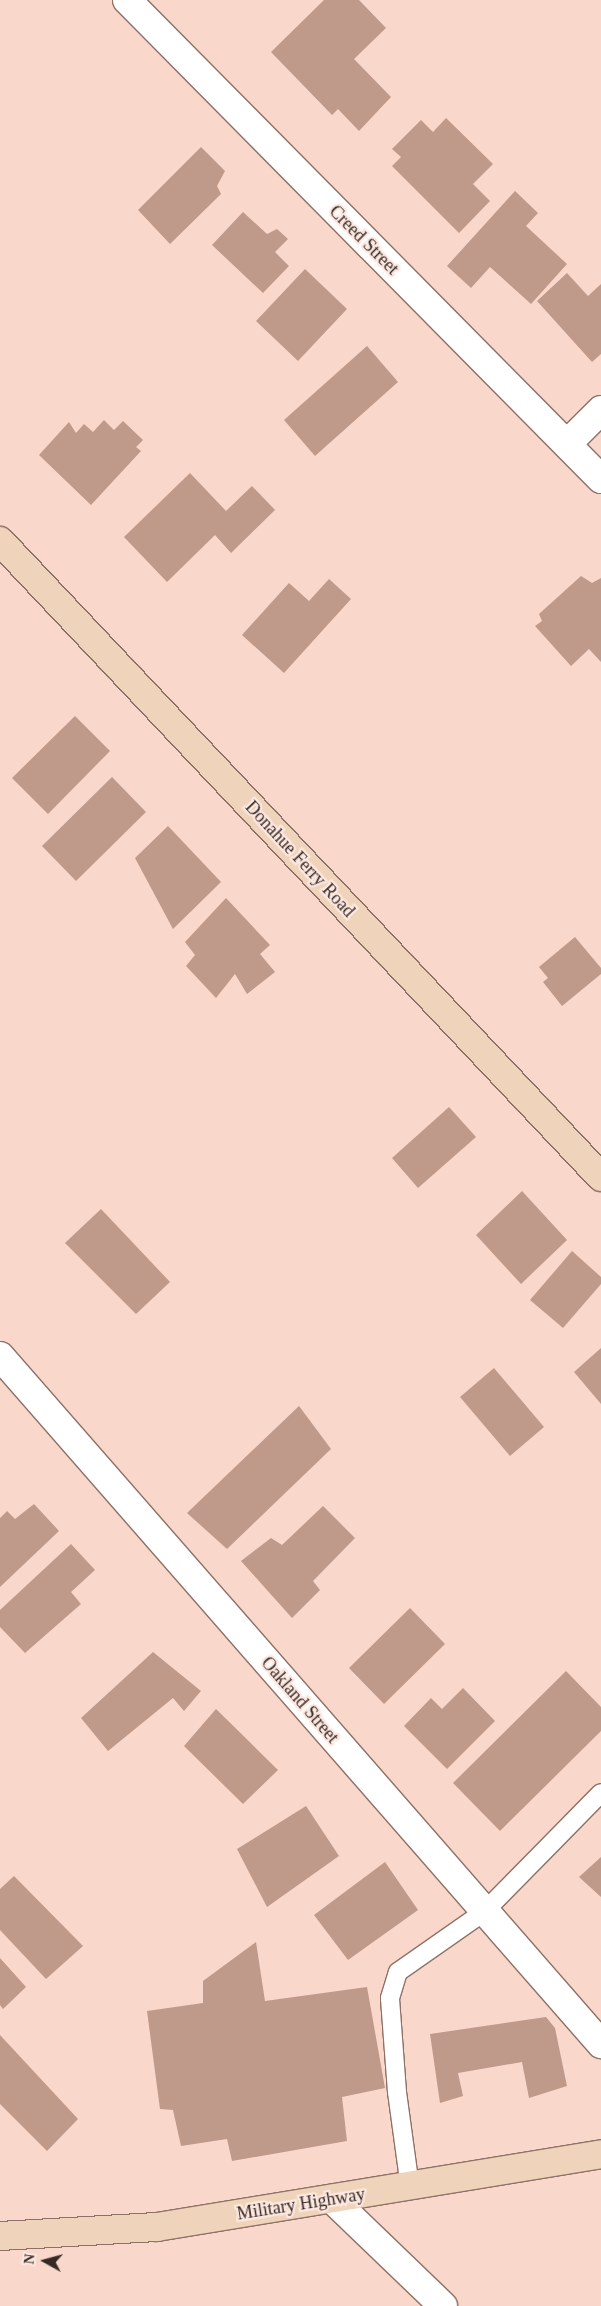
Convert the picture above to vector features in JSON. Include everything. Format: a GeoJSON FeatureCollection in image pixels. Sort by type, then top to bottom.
{"type":"FeatureCollection","features":[{"type":"Feature","properties":{"kind":"main road","name":"Donahue Ferry Road"},"geometry":{"type":"LineString","coordinates":[[0,541],[601,1177]]}},
{"type":"Feature","properties":{"kind":"main road","name":"Military Highway"},"geometry":{"type":"LineString","coordinates":[[0,2236],[157,2227],[332,2200],[601,2154]]}},
{"type":"Feature","properties":{"kind":"street","name":"Creed Street"},"geometry":{"type":"LineString","coordinates":[[128,0],[601,480]]}},
{"type":"Feature","properties":{"kind":"street"},"geometry":{"type":"LineString","coordinates":[[567,444],[601,410]]}},
{"type":"Feature","properties":{"kind":"street","name":"Oakland Street"},"geometry":{"type":"LineString","coordinates":[[0,1356],[601,2044]]}},
{"type":"Feature","properties":{"kind":"street"},"geometry":{"type":"LineString","coordinates":[[332,2200],[443,2306]]}},
{"type":"Feature","properties":{"kind":"lane"},"geometry":{"type":"LineString","coordinates":[[410,2187],[396,2092],[390,1998],[398,1972],[484,1911],[601,1793]]}},
{"type":"Feature","properties":{"kind":"building"},"geometry":{"type":"Polygon","coordinates":[[[324,0],[359,0],[386,28],[354,59],[391,97],[359,131],[338,109],[332,115],[271,52],[324,0]]]}},
{"type":"Feature","properties":{"kind":"building"},"geometry":{"type":"Polygon","coordinates":[[[446,118],[493,164],[473,184],[490,201],[459,233],[392,166],[401,157],[392,149],[421,120],[433,132],[446,118]]]}},
{"type":"Feature","properties":{"kind":"building"},"geometry":{"type":"Polygon","coordinates":[[[201,147],[225,171],[217,186],[221,194],[170,244],[138,210],[201,147]]]}},
{"type":"Feature","properties":{"kind":"building"},"geometry":{"type":"Polygon","coordinates":[[[515,191],[538,213],[526,226],[567,264],[531,304],[490,267],[471,288],[447,266],[515,191]]]}},
{"type":"Feature","properties":{"kind":"building"},"geometry":{"type":"Polygon","coordinates":[[[243,212],[267,234],[277,229],[288,239],[275,252],[289,266],[263,293],[212,245],[243,212]]]}},
{"type":"Feature","properties":{"kind":"building"},"geometry":{"type":"Polygon","coordinates":[[[305,269],[347,309],[298,361],[256,321],[305,269]]]}},
{"type":"Feature","properties":{"kind":"building"},"geometry":{"type":"Polygon","coordinates":[[[567,273],[588,296],[601,284],[601,354],[592,362],[537,301],[567,273]]]}},
{"type":"Feature","properties":{"kind":"building"},"geometry":{"type":"Polygon","coordinates":[[[367,346],[398,382],[315,456],[284,420],[367,346]]]}},
{"type":"Feature","properties":{"kind":"building"},"geometry":{"type":"Polygon","coordinates":[[[104,420],[114,430],[123,421],[143,440],[136,447],[141,451],[91,505],[39,455],[69,422],[76,433],[84,424],[93,432],[104,420]]]}},
{"type":"Feature","properties":{"kind":"building"},"geometry":{"type":"Polygon","coordinates":[[[190,473],[226,511],[252,486],[275,510],[231,553],[215,535],[167,582],[124,537],[190,473]]]}},
{"type":"Feature","properties":{"kind":"building"},"geometry":{"type":"Polygon","coordinates":[[[581,576],[592,583],[601,578],[601,662],[589,649],[571,666],[535,626],[542,621],[539,614],[581,576]]]}},
{"type":"Feature","properties":{"kind":"building"},"geometry":{"type":"Polygon","coordinates":[[[329,579],[351,599],[284,673],[242,635],[289,583],[309,601],[329,579]]]}},
{"type":"Feature","properties":{"kind":"building"},"geometry":{"type":"Polygon","coordinates":[[[75,716],[110,751],[48,814],[12,778],[75,716]]]}},
{"type":"Feature","properties":{"kind":"building"},"geometry":{"type":"Polygon","coordinates":[[[112,777],[146,812],[76,881],[42,846],[112,777]]]}},
{"type":"Feature","properties":{"kind":"building"},"geometry":{"type":"Polygon","coordinates":[[[168,826],[221,882],[173,929],[135,858],[168,826]]]}},
{"type":"Feature","properties":{"kind":"building"},"geometry":{"type":"Polygon","coordinates":[[[226,898],[270,945],[260,954],[275,972],[247,994],[235,974],[216,998],[186,966],[195,955],[185,942],[226,898]]]}},
{"type":"Feature","properties":{"kind":"building"},"geometry":{"type":"Polygon","coordinates":[[[575,937],[601,968],[601,974],[562,1006],[543,982],[548,978],[539,967],[575,937]]]}},
{"type":"Feature","properties":{"kind":"building"},"geometry":{"type":"Polygon","coordinates":[[[449,1107],[476,1137],[418,1188],[392,1158],[449,1107]]]}},
{"type":"Feature","properties":{"kind":"building"},"geometry":{"type":"Polygon","coordinates":[[[522,1191],[567,1240],[521,1284],[476,1235],[522,1191]]]}},
{"type":"Feature","properties":{"kind":"building"},"geometry":{"type":"Polygon","coordinates":[[[101,1209],[170,1282],[136,1314],[65,1243],[101,1209]]]}},
{"type":"Feature","properties":{"kind":"building"},"geometry":{"type":"Polygon","coordinates":[[[572,1251],[601,1277],[601,1284],[563,1328],[530,1300],[572,1251]]]}},
{"type":"Feature","properties":{"kind":"building"},"geometry":{"type":"Polygon","coordinates":[[[601,1348],[601,1404],[574,1372],[601,1348]]]}},
{"type":"Feature","properties":{"kind":"building"},"geometry":{"type":"Polygon","coordinates":[[[494,1368],[544,1427],[510,1456],[460,1397],[494,1368]]]}},
{"type":"Feature","properties":{"kind":"building"},"geometry":{"type":"Polygon","coordinates":[[[299,1406],[331,1449],[227,1549],[187,1513],[299,1406]]]}},
{"type":"Feature","properties":{"kind":"building"},"geometry":{"type":"Polygon","coordinates":[[[34,1504],[59,1531],[0,1587],[0,1518],[7,1511],[15,1519],[34,1504]]]}},
{"type":"Feature","properties":{"kind":"building"},"geometry":{"type":"Polygon","coordinates":[[[323,1506],[355,1538],[313,1581],[320,1590],[292,1618],[241,1561],[271,1538],[282,1545],[323,1506]]]}},
{"type":"Feature","properties":{"kind":"building"},"geometry":{"type":"Polygon","coordinates":[[[71,1544],[95,1570],[71,1592],[81,1604],[25,1653],[0,1627],[0,1610],[71,1544]]]}},
{"type":"Feature","properties":{"kind":"building"},"geometry":{"type":"Polygon","coordinates":[[[410,1608],[445,1644],[384,1704],[349,1668],[410,1608]]]}},
{"type":"Feature","properties":{"kind":"building"},"geometry":{"type":"Polygon","coordinates":[[[153,1652],[201,1691],[184,1711],[173,1698],[108,1751],[81,1718],[153,1652]]]}},
{"type":"Feature","properties":{"kind":"building"},"geometry":{"type":"Polygon","coordinates":[[[566,1671],[601,1707],[601,1731],[500,1831],[453,1783],[566,1671]]]}},
{"type":"Feature","properties":{"kind":"building"},"geometry":{"type":"Polygon","coordinates":[[[463,1688],[495,1721],[447,1769],[404,1726],[431,1698],[442,1709],[463,1688]]]}},
{"type":"Feature","properties":{"kind":"building"},"geometry":{"type":"Polygon","coordinates":[[[216,1709],[278,1770],[243,1804],[184,1746],[216,1709]]]}},
{"type":"Feature","properties":{"kind":"building"},"geometry":{"type":"Polygon","coordinates":[[[306,1806],[339,1856],[267,1907],[237,1849],[306,1806]]]}},
{"type":"Feature","properties":{"kind":"building"},"geometry":{"type":"Polygon","coordinates":[[[601,1857],[601,1897],[579,1877],[601,1857]]]}},
{"type":"Feature","properties":{"kind":"building"},"geometry":{"type":"Polygon","coordinates":[[[385,1862],[418,1910],[348,1960],[314,1915],[385,1862]]]}},
{"type":"Feature","properties":{"kind":"building"},"geometry":{"type":"Polygon","coordinates":[[[14,1876],[83,1946],[46,1979],[0,1930],[0,1889],[14,1876]]]}},
{"type":"Feature","properties":{"kind":"building"},"geometry":{"type":"Polygon","coordinates":[[[256,1942],[265,2001],[367,1987],[385,2088],[342,2097],[347,2141],[232,2161],[227,2139],[181,2146],[173,2110],[160,2109],[147,2011],[203,2003],[203,1981],[256,1942]]]}},
{"type":"Feature","properties":{"kind":"building"},"geometry":{"type":"Polygon","coordinates":[[[0,1958],[26,1987],[3,2009],[0,2005],[0,1958]]]}},
{"type":"Feature","properties":{"kind":"building"},"geometry":{"type":"Polygon","coordinates":[[[546,2017],[555,2028],[567,2086],[529,2098],[522,2062],[458,2073],[463,2096],[440,2103],[430,2034],[546,2017]]]}},
{"type":"Feature","properties":{"kind":"building"},"geometry":{"type":"Polygon","coordinates":[[[0,2035],[78,2119],[47,2151],[0,2104],[0,2035]]]}}]}
